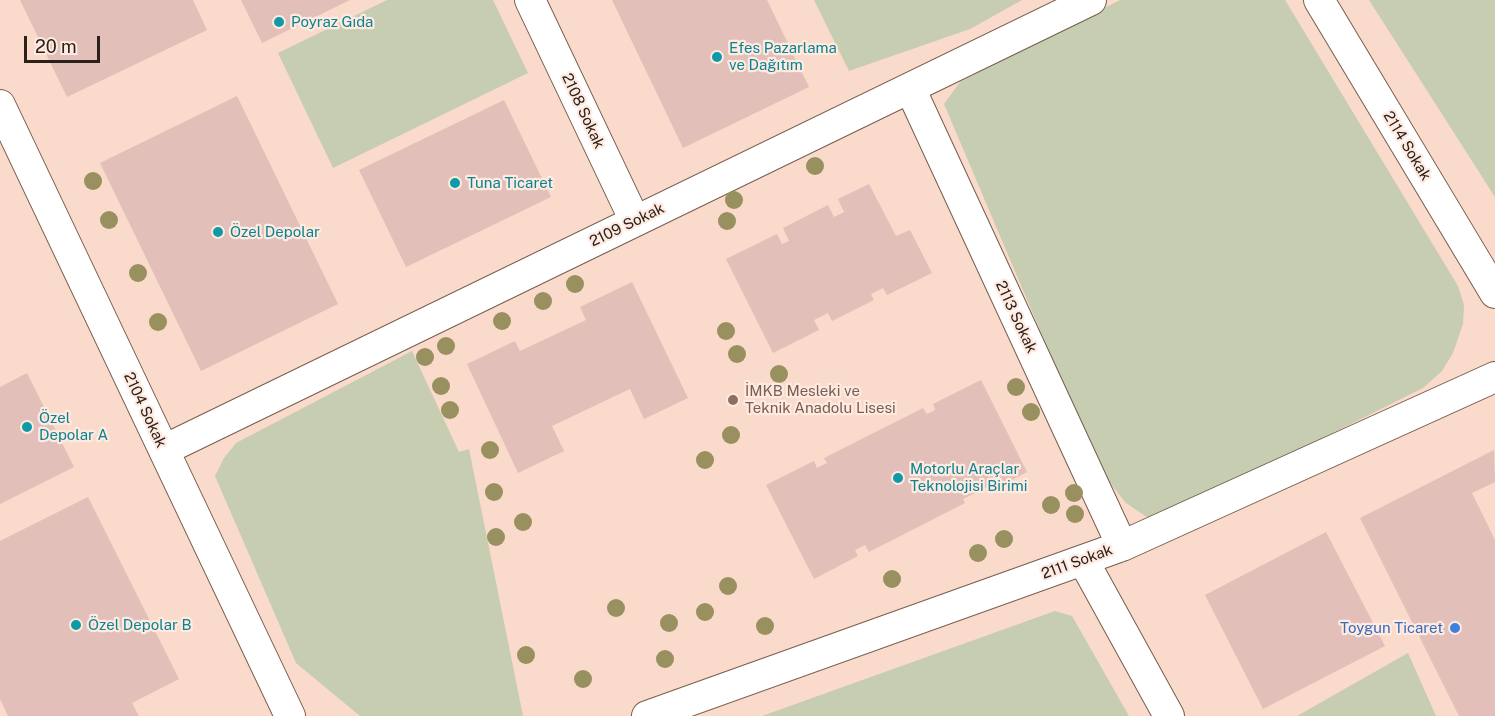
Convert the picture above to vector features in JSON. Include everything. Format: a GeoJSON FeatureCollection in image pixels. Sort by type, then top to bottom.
{"type":"FeatureCollection","features":[{"type":"Feature","properties":{"kind":"street","name":"2108 Sokak"},"geometry":{"type":"LineString","coordinates":[[530,0],[635,221]]}},
{"type":"Feature","properties":{"kind":"street","name":"2109 Sokak"},"geometry":{"type":"LineString","coordinates":[[164,450],[1091,0]]}},
{"type":"Feature","properties":{"kind":"street","name":"2114 Sokak"},"geometry":{"type":"LineString","coordinates":[[1318,0],[1495,293]]}},
{"type":"Feature","properties":{"kind":"street","name":"2113 Sokak"},"geometry":{"type":"LineString","coordinates":[[909,88],[1122,546]]}},
{"type":"Feature","properties":{"kind":"street","name":"2104 Sokak"},"geometry":{"type":"LineString","coordinates":[[0,105],[290,716]]}},
{"type":"Feature","properties":{"kind":"street","name":"2111 Sokak"},"geometry":{"type":"LineString","coordinates":[[647,716],[1122,546],[1495,377]]}},
{"type":"Feature","properties":{"kind":"street"},"geometry":{"type":"LineString","coordinates":[[1083,560],[1169,716]]}},
{"type":"Feature","properties":{"kind":"green space"},"geometry":{"type":"Polygon","coordinates":[[[387,0],[493,0],[528,73],[333,168],[278,53],[387,0]]]}},
{"type":"Feature","properties":{"kind":"green space"},"geometry":{"type":"Polygon","coordinates":[[[814,0],[1022,0],[970,29],[849,71],[814,0]]]}},
{"type":"Feature","properties":{"kind":"green space"},"geometry":{"type":"Polygon","coordinates":[[[1120,0],[1285,0],[1458,286],[1464,305],[1463,324],[1453,353],[1442,371],[1423,388],[1154,522],[1126,503],[1099,469],[944,104],[960,82],[1120,0]]]}},
{"type":"Feature","properties":{"kind":"green space"},"geometry":{"type":"Polygon","coordinates":[[[1369,0],[1495,0],[1495,197],[1369,0]]]}},
{"type":"Feature","properties":{"kind":"green space"},"geometry":{"type":"Polygon","coordinates":[[[412,351],[459,452],[469,449],[523,716],[360,716],[296,663],[215,476],[224,458],[236,443],[412,351]]]}},
{"type":"Feature","properties":{"kind":"green space"},"geometry":{"type":"Polygon","coordinates":[[[1055,611],[1072,616],[1129,716],[762,716],[1055,611]]]}},
{"type":"Feature","properties":{"kind":"green space"},"geometry":{"type":"Polygon","coordinates":[[[1408,653],[1436,716],[1297,716],[1408,653]]]}},
{"type":"Feature","properties":{"kind":"building"},"geometry":{"type":"Polygon","coordinates":[[[20,0],[193,0],[207,30],[67,97],[20,0]]]}},
{"type":"Feature","properties":{"kind":"building","name":"Poyraz Gıda"},"geometry":{"type":"Polygon","coordinates":[[[241,0],[350,0],[262,43],[241,0]]]}},
{"type":"Feature","properties":{"kind":"building","name":"Efes Pazarlama ve Dağıtım"},"geometry":{"type":"Polygon","coordinates":[[[612,0],[767,0],[809,87],[683,148],[612,0]]]}},
{"type":"Feature","properties":{"kind":"building","name":"Özel Depolar"},"geometry":{"type":"Polygon","coordinates":[[[237,96],[338,304],[201,371],[100,163],[237,96]]]}},
{"type":"Feature","properties":{"kind":"building","name":"Tuna Ticaret"},"geometry":{"type":"Polygon","coordinates":[[[504,100],[551,197],[406,267],[359,170],[504,100]]]}},
{"type":"Feature","properties":{"kind":"building"},"geometry":{"type":"Polygon","coordinates":[[[869,184],[896,236],[910,230],[932,273],[887,295],[883,288],[871,294],[874,300],[832,321],[828,313],[814,320],[819,330],[773,353],[726,259],[777,234],[782,244],[789,241],[783,228],[828,205],[834,217],[844,212],[838,199],[869,184]]]}},
{"type":"Feature","properties":{"kind":"building"},"geometry":{"type":"Polygon","coordinates":[[[632,282],[688,398],[644,419],[630,389],[552,426],[564,451],[518,473],[467,364],[515,341],[520,351],[586,320],[580,307],[632,282]]]}},
{"type":"Feature","properties":{"kind":"building","name":"Özel Depolar A"},"geometry":{"type":"Polygon","coordinates":[[[27,373],[74,467],[0,504],[0,387],[27,373]]]}},
{"type":"Feature","properties":{"kind":"building","name":"Motorlu Araçlar Teknolojisi Birimi"},"geometry":{"type":"Polygon","coordinates":[[[981,380],[1027,472],[995,489],[993,484],[963,499],[965,503],[869,552],[865,545],[855,550],[858,556],[814,579],[766,485],[814,461],[817,468],[827,463],[824,458],[923,408],[927,414],[935,410],[933,404],[981,380]]]}},
{"type":"Feature","properties":{"kind":"building","name":"Toygun Ticaret"},"geometry":{"type":"Polygon","coordinates":[[[1494,450],[1495,482],[1472,493],[1495,540],[1495,716],[1459,716],[1360,518],[1494,450]]]}},
{"type":"Feature","properties":{"kind":"building","name":"Özel Depolar B"},"geometry":{"type":"Polygon","coordinates":[[[88,497],[179,679],[132,703],[139,716],[8,716],[0,699],[0,541],[88,497]]]}},
{"type":"Feature","properties":{"kind":"building"},"geometry":{"type":"Polygon","coordinates":[[[1326,532],[1385,646],[1263,709],[1205,595],[1326,532]]]}},
{"type":"Feature","properties":{"kind":"place","name":"Poyraz Gıda"},"geometry":{"type":"Point","coordinates":[279,22]}},
{"type":"Feature","properties":{"kind":"place","name":"Efes Pazarlama ve Dağıtım"},"geometry":{"type":"Point","coordinates":[717,57]}},
{"type":"Feature","properties":{"kind":"place","name":"Tuna Ticaret"},"geometry":{"type":"Point","coordinates":[455,183]}},
{"type":"Feature","properties":{"kind":"place","name":"Özel Depolar"},"geometry":{"type":"Point","coordinates":[218,232]}},
{"type":"Feature","properties":{"kind":"place","name":"İMKB Mesleki ve Teknik Anadolu Lisesi"},"geometry":{"type":"Point","coordinates":[733,400]}},
{"type":"Feature","properties":{"kind":"place","name":"Özel Depolar A"},"geometry":{"type":"Point","coordinates":[27,427]}},
{"type":"Feature","properties":{"kind":"place","name":"Motorlu Araçlar Teknolojisi Birimi"},"geometry":{"type":"Point","coordinates":[898,478]}},
{"type":"Feature","properties":{"kind":"place","name":"Özel Depolar B"},"geometry":{"type":"Point","coordinates":[76,625]}},
{"type":"Feature","properties":{"kind":"place","name":"Toygun Ticaret"},"geometry":{"type":"Point","coordinates":[1455,628]}}]}
